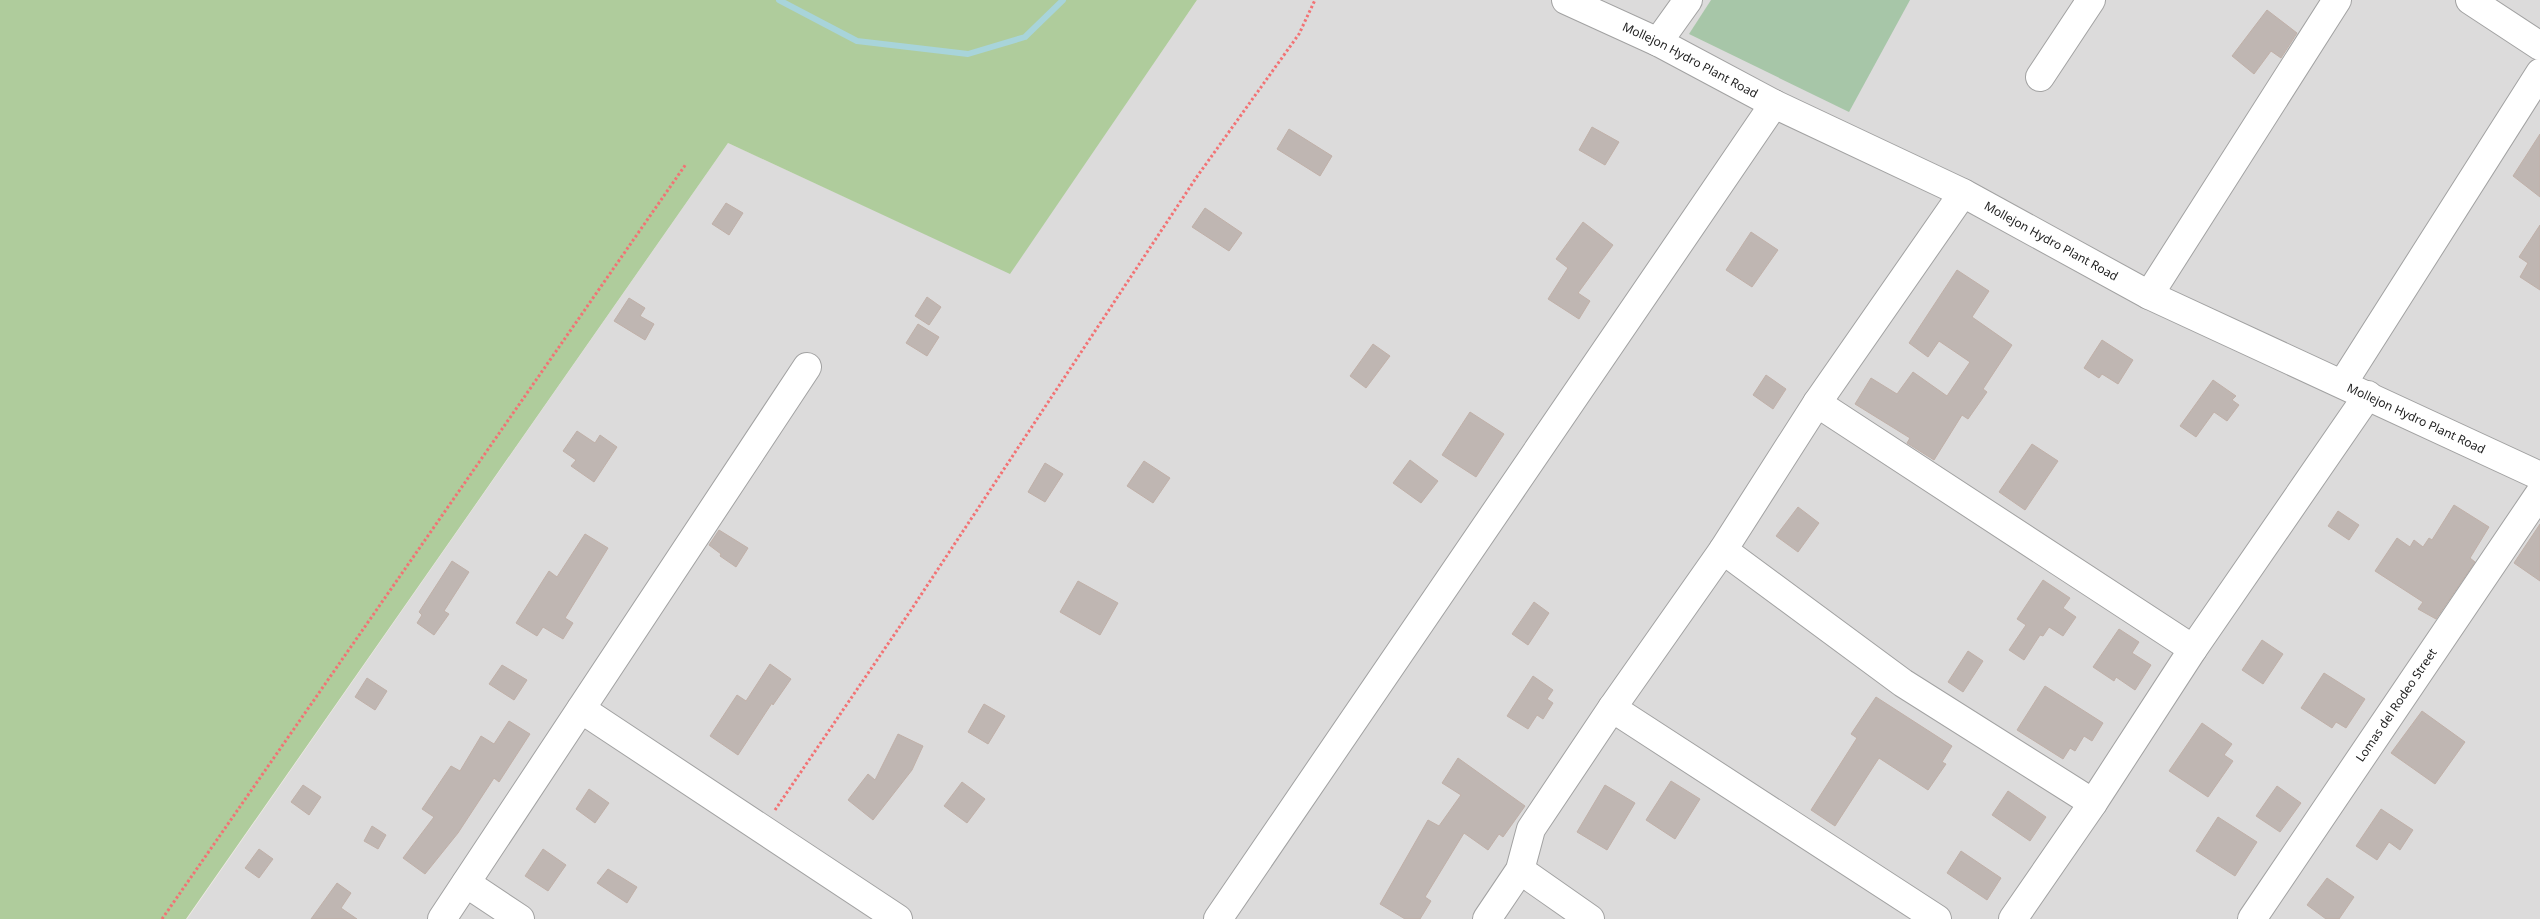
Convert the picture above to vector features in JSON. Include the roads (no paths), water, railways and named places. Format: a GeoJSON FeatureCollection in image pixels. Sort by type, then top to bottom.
{"type":"FeatureCollection","features":[{"type":"Feature","properties":{"kind":"street","name":"Mollejon Hydro Plant Road"},"geometry":{"type":"LineString","coordinates":[[1566,0],[1658,42],[1774,104],[1963,193],[2149,295],[2343,383],[2540,476]]}},
{"type":"Feature","properties":{"kind":"street"},"geometry":{"type":"LineString","coordinates":[[1658,42],[1688,0]]}},
{"type":"Feature","properties":{"kind":"street"},"geometry":{"type":"LineString","coordinates":[[2040,77],[2091,0]]}},
{"type":"Feature","properties":{"kind":"street"},"geometry":{"type":"LineString","coordinates":[[2149,295],[2337,0]]}},
{"type":"Feature","properties":{"kind":"street"},"geometry":{"type":"LineString","coordinates":[[2470,0],[2540,46]]}},
{"type":"Feature","properties":{"kind":"street"},"geometry":{"type":"LineString","coordinates":[[2343,383],[2540,73]]}},
{"type":"Feature","properties":{"kind":"street"},"geometry":{"type":"LineString","coordinates":[[1220,918],[1774,104]]}},
{"type":"Feature","properties":{"kind":"street"},"geometry":{"type":"LineString","coordinates":[[1487,919],[1520,870],[1532,829],[1612,708],[1723,550],[1816,403],[1963,193]]}},
{"type":"Feature","properties":{"kind":"street"},"geometry":{"type":"LineString","coordinates":[[442,919],[808,367]]}},
{"type":"Feature","properties":{"kind":"street"},"geometry":{"type":"LineString","coordinates":[[2013,919],[2093,803],[2193,649],[2368,395]]}},
{"type":"Feature","properties":{"kind":"street"},"geometry":{"type":"LineString","coordinates":[[1816,403],[2193,649]]}},
{"type":"Feature","properties":{"kind":"street","name":"Lomas del Rodeo Street"},"geometry":{"type":"LineString","coordinates":[[2252,919],[2540,493]]}},
{"type":"Feature","properties":{"kind":"street"},"geometry":{"type":"LineString","coordinates":[[1723,550],[1903,683],[2093,803]]}},
{"type":"Feature","properties":{"kind":"street"},"geometry":{"type":"LineString","coordinates":[[1612,708],[1937,919]]}},
{"type":"Feature","properties":{"kind":"street"},"geometry":{"type":"LineString","coordinates":[[581,709],[898,919]]}},
{"type":"Feature","properties":{"kind":"street"},"geometry":{"type":"LineString","coordinates":[[1520,870],[1590,919]]}},
{"type":"Feature","properties":{"kind":"street"},"geometry":{"type":"LineString","coordinates":[[466,884],[520,919]]}},
{"type":"Feature","properties":{"kind":"waterway"},"geometry":{"type":"LineString","coordinates":[[779,0],[857,41],[968,54],[1025,37],[1063,0]]}}]}
